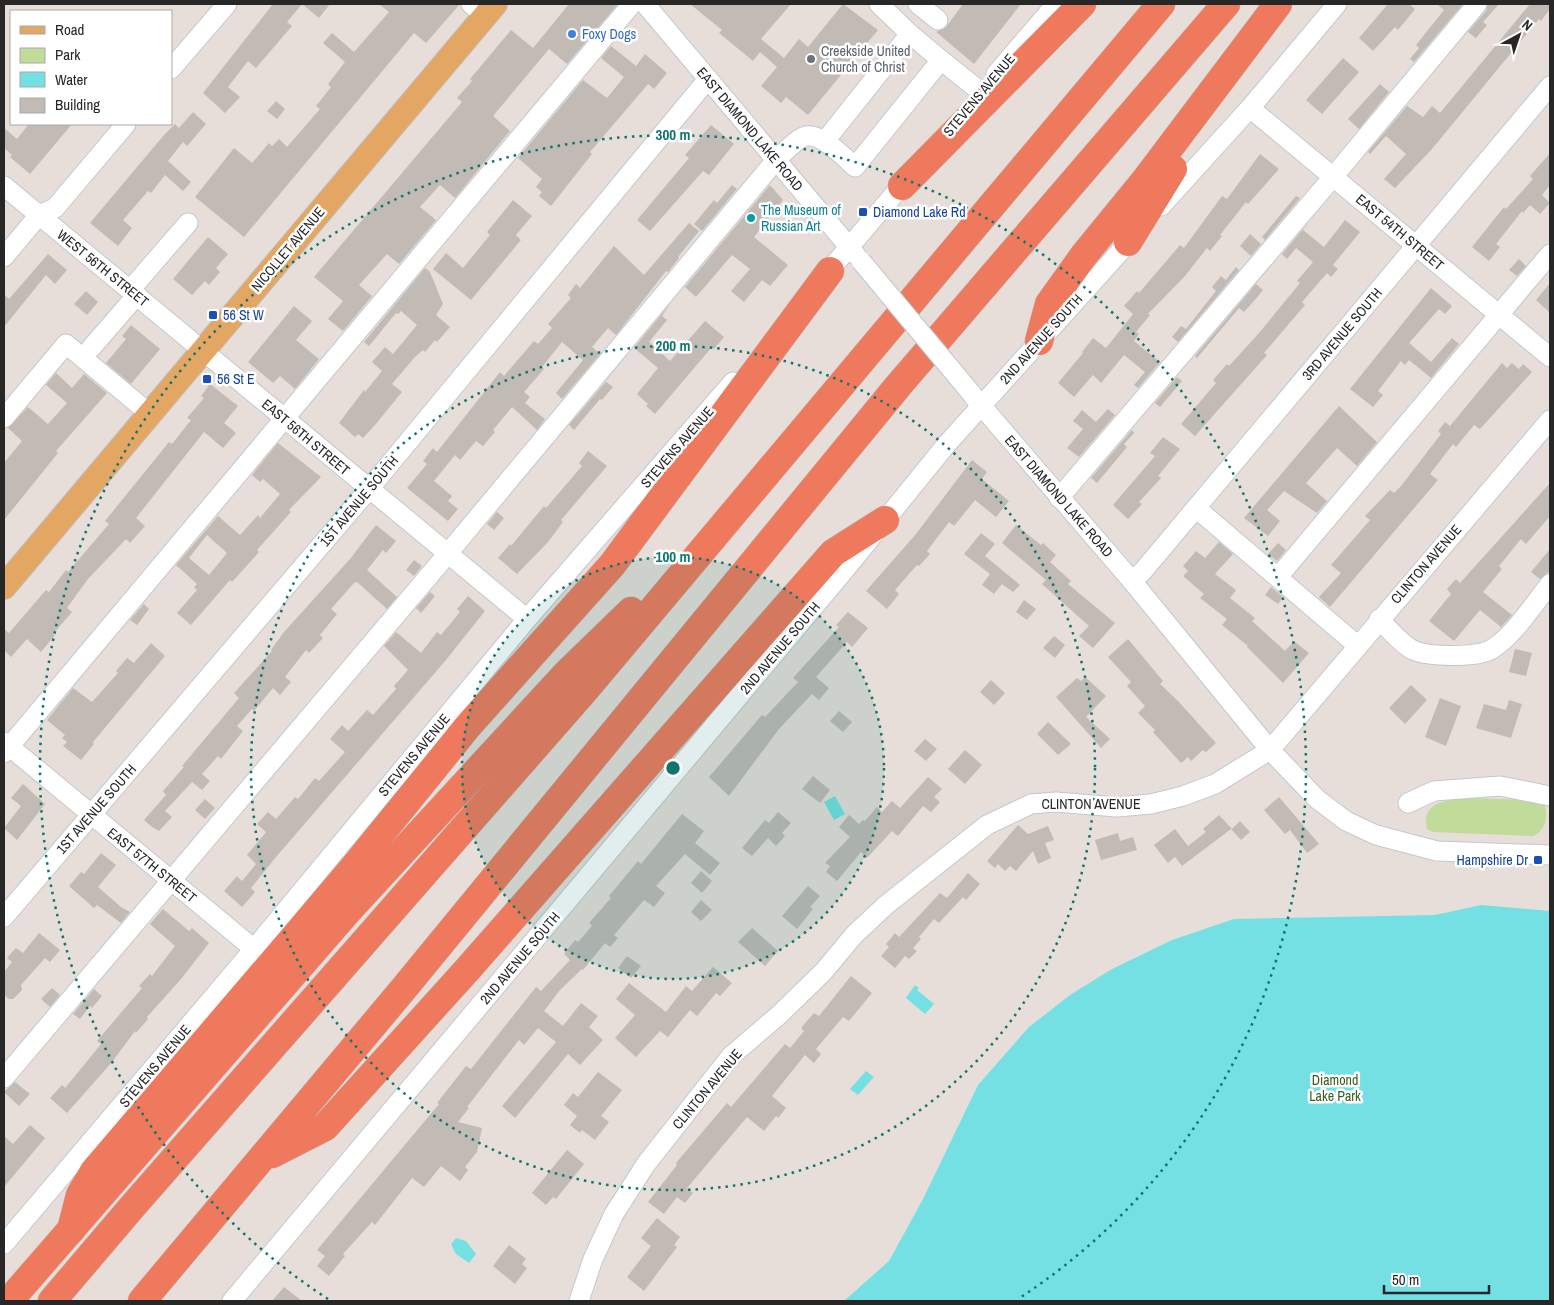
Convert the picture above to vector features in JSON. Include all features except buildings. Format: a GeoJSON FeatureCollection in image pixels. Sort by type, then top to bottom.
{"type":"FeatureCollection","features":[{"type":"Feature","properties":{"kind":"highway"},"geometry":{"type":"LineString","coordinates":[[902,186],[1082,4]]}},
{"type":"Feature","properties":{"kind":"highway"},"geometry":{"type":"LineString","coordinates":[[52,1301],[132,1206],[585,690],[727,518],[1161,4]]}},
{"type":"Feature","properties":{"kind":"highway"},"geometry":{"type":"LineString","coordinates":[[142,1301],[898,386],[1226,4]]}},
{"type":"Feature","properties":{"kind":"highway"},"geometry":{"type":"LineString","coordinates":[[1039,341],[1049,304],[1084,255],[1146,179],[1278,4]]}},
{"type":"Feature","properties":{"kind":"highway"},"geometry":{"type":"LineString","coordinates":[[1128,242],[1163,184],[1234,84],[1286,4]]}},
{"type":"Feature","properties":{"kind":"highway"},"geometry":{"type":"LineString","coordinates":[[71,1230],[80,1195],[94,1171],[354,867],[468,726],[612,565],[830,271]]}},
{"type":"Feature","properties":{"kind":"highway"},"geometry":{"type":"LineString","coordinates":[[9,1301],[347,912],[566,674],[727,518]]}},
{"type":"Feature","properties":{"kind":"highway"},"geometry":{"type":"LineString","coordinates":[[261,1159],[325,1127],[467,970],[833,553],[885,520]]}},
{"type":"Feature","properties":{"kind":"main road","name":"NICOLLET AVENUE"},"geometry":{"type":"LineString","coordinates":[[4,587],[150,414],[484,8]]}},
{"type":"Feature","properties":{"kind":"street"},"geometry":{"type":"LineString","coordinates":[[172,69],[227,4]]}},
{"type":"Feature","properties":{"kind":"street"},"geometry":{"type":"LineString","coordinates":[[6,747],[284,420],[632,4]]}},
{"type":"Feature","properties":{"kind":"street"},"geometry":{"type":"LineString","coordinates":[[879,4],[910,34],[981,92]]}},
{"type":"Feature","properties":{"kind":"street"},"geometry":{"type":"LineString","coordinates":[[918,4],[938,20]]}},
{"type":"Feature","properties":{"kind":"street","name":"STEVENS AVENUE"},"geometry":{"type":"LineString","coordinates":[[4,1244],[254,949],[527,619],[830,271],[855,254],[902,186],[1056,4]]}},
{"type":"Feature","properties":{"kind":"street","name":"2ND AVENUE SOUTH"},"geometry":{"type":"LineString","coordinates":[[232,1301],[885,520],[976,399],[1039,341],[1250,108],[1337,4]]}},
{"type":"Feature","properties":{"kind":"street"},"geometry":{"type":"LineString","coordinates":[[1059,498],[1333,177],[1477,4]]}},
{"type":"Feature","properties":{"kind":"street","name":"EAST DIAMOND LAKE ROAD"},"geometry":{"type":"LineString","coordinates":[[651,6],[708,80],[1059,498],[1132,581],[1270,750],[1317,799],[1346,821],[1376,835],[1437,851],[1550,854]]}},
{"type":"Feature","properties":{"kind":"street"},"geometry":{"type":"LineString","coordinates":[[825,141],[910,34]]}},
{"type":"Feature","properties":{"kind":"street"},"geometry":{"type":"LineString","coordinates":[[4,1078],[447,554],[776,160],[803,137],[812,136],[825,141],[855,167],[941,60]]}},
{"type":"Feature","properties":{"kind":"street","name":"1ST AVENUE SOUTH"},"geometry":{"type":"LineString","coordinates":[[4,917],[369,489],[708,80]]}},
{"type":"Feature","properties":{"kind":"street","name":"3RD AVENUE SOUTH"},"geometry":{"type":"LineString","coordinates":[[1132,581],[1143,571],[1550,86]]}},
{"type":"Feature","properties":{"kind":"street","name":"EAST 54TH STREET"},"geometry":{"type":"LineString","coordinates":[[1250,108],[1550,356]]}},
{"type":"Feature","properties":{"kind":"street"},"geometry":{"type":"LineString","coordinates":[[4,257],[39,215],[55,208],[125,125]]}},
{"type":"Feature","properties":{"kind":"street","name":"WEST 56TH STREET"},"geometry":{"type":"LineString","coordinates":[[4,186],[203,350]]}},
{"type":"Feature","properties":{"kind":"street"},"geometry":{"type":"LineString","coordinates":[[91,348],[188,223]]}},
{"type":"Feature","properties":{"kind":"street"},"geometry":{"type":"LineString","coordinates":[[1278,577],[1550,254]]}},
{"type":"Feature","properties":{"kind":"street"},"geometry":{"type":"LineString","coordinates":[[4,418],[66,344],[150,414]]}},
{"type":"Feature","properties":{"kind":"street","name":"EAST 56TH STREET"},"geometry":{"type":"LineString","coordinates":[[203,350],[284,420],[527,619]]}},
{"type":"Feature","properties":{"kind":"street","name":"CLINTON AVENUE"},"geometry":{"type":"LineString","coordinates":[[579,1301],[593,1259],[614,1214],[646,1164],[731,1056],[780,1014],[824,971],[854,935],[886,905],[987,825],[1031,804],[1056,802],[1116,807],[1150,804],[1183,796],[1215,784],[1270,750],[1379,619],[1550,420]]}},
{"type":"Feature","properties":{"kind":"street"},"geometry":{"type":"LineString","coordinates":[[1196,508],[1358,646]]}},
{"type":"Feature","properties":{"kind":"street"},"geometry":{"type":"LineString","coordinates":[[1379,619],[1412,650],[1424,654],[1464,655],[1490,650],[1502,641],[1550,584]]}},
{"type":"Feature","properties":{"kind":"street","name":"EAST 57TH STREET"},"geometry":{"type":"LineString","coordinates":[[6,747],[254,949]]}},
{"type":"Feature","properties":{"kind":"street"},"geometry":{"type":"LineString","coordinates":[[1408,804],[1434,790],[1500,786],[1550,796]]}},
{"type":"Feature","properties":{"kind":"green space"},"geometry":{"type":"Polygon","coordinates":[[[1468,798],[1534,800],[1544,803],[1546,817],[1544,827],[1533,836],[1433,832],[1427,829],[1426,820],[1432,807],[1445,801],[1468,798]]]}},
{"type":"Feature","properties":{"kind":"water"},"geometry":{"type":"Polygon","coordinates":[[[835,796],[845,814],[834,820],[824,802],[835,796]]]}},
{"type":"Feature","properties":{"kind":"water","name":"Diamond Lake Park"},"geometry":{"type":"Polygon","coordinates":[[[1481,905],[1550,911],[1550,1301],[844,1301],[889,1261],[923,1199],[978,1085],[1029,1027],[1070,995],[1112,969],[1172,940],[1234,919],[1435,915],[1481,905]]]}},
{"type":"Feature","properties":{"kind":"water"},"geometry":{"type":"Polygon","coordinates":[[[915,985],[919,988],[917,990],[934,1004],[925,1014],[906,998],[915,985]]]}},
{"type":"Feature","properties":{"kind":"water"},"geometry":{"type":"Polygon","coordinates":[[[866,1071],[874,1077],[858,1095],[850,1089],[866,1071]]]}},
{"type":"Feature","properties":{"kind":"water"},"geometry":{"type":"Polygon","coordinates":[[[456,1238],[466,1241],[476,1254],[469,1263],[456,1254],[451,1244],[456,1238]]]}},
{"type":"Feature","properties":{"kind":"place","name":"Foxy Dogs"},"geometry":{"type":"Point","coordinates":[572,34]}},
{"type":"Feature","properties":{"kind":"place","name":"Creekside United Church of Christ"},"geometry":{"type":"Point","coordinates":[811,59]}},
{"type":"Feature","properties":{"kind":"place","name":"Diamond Lake Rd"},"geometry":{"type":"Point","coordinates":[863,212]}},
{"type":"Feature","properties":{"kind":"place","name":"The Museum of Russian Art"},"geometry":{"type":"Point","coordinates":[751,218]}},
{"type":"Feature","properties":{"kind":"place","name":"56 St W"},"geometry":{"type":"Point","coordinates":[213,315]}},
{"type":"Feature","properties":{"kind":"place","name":"56 St E"},"geometry":{"type":"Point","coordinates":[207,379]}},
{"type":"Feature","properties":{"kind":"place","name":"Hampshire Dr"},"geometry":{"type":"Point","coordinates":[1538,860]}}]}
